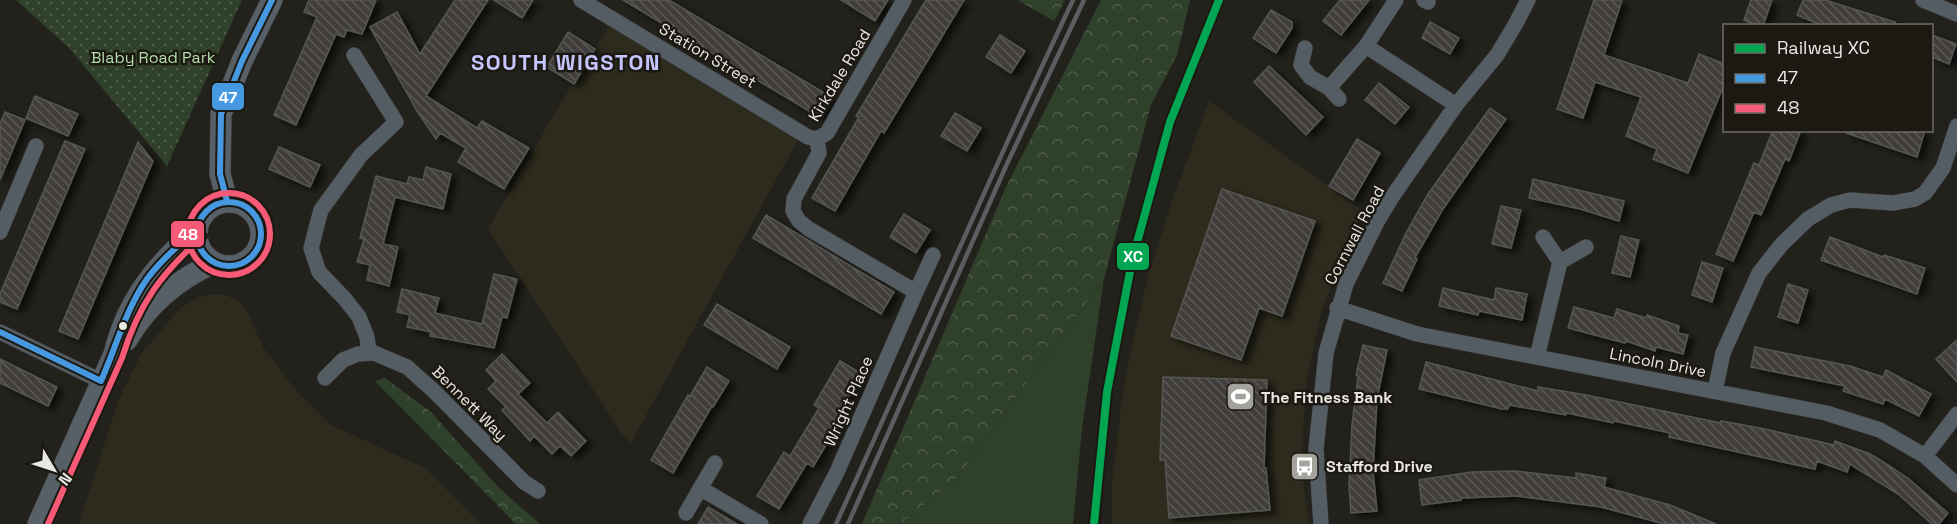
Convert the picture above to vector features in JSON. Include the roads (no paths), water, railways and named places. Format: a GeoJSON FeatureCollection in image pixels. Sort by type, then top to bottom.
{"type":"FeatureCollection","features":[{"type":"Feature","properties":{"kind":"main road"},"geometry":{"type":"LineString","coordinates":[[227,201],[220,174],[221,114],[242,61],[272,0]]}},
{"type":"Feature","properties":{"kind":"main road"},"geometry":{"type":"LineString","coordinates":[[227,201],[237,202],[254,213],[259,222],[261,242],[250,259],[242,264],[223,266],[214,263],[200,249],[196,239],[197,229],[203,214],[209,208],[227,201]]}},
{"type":"Feature","properties":{"kind":"main road"},"geometry":{"type":"LineString","coordinates":[[38,524],[114,354],[118,337],[143,285],[166,257],[197,229]]}},
{"type":"Feature","properties":{"kind":"main road"},"geometry":{"type":"LineString","coordinates":[[114,354],[123,346],[149,309],[166,290],[192,273],[214,263]]}},
{"type":"Feature","properties":{"kind":"street","name":"Station Street"},"geometry":{"type":"LineString","coordinates":[[581,0],[808,137],[818,139]]}},
{"type":"Feature","properties":{"kind":"street","name":"Kirkdale Road"},"geometry":{"type":"LineString","coordinates":[[904,0],[827,134],[818,139],[819,153],[794,200],[793,211],[799,221],[809,229],[916,292]]}},
{"type":"Feature","properties":{"kind":"street"},"geometry":{"type":"LineString","coordinates":[[1305,48],[1301,65],[1310,77],[1334,94],[1396,0]]}},
{"type":"Feature","properties":{"kind":"street","name":"Cornwall Road"},"geometry":{"type":"LineString","coordinates":[[1321,524],[1316,449],[1326,353],[1337,308],[1353,267],[1378,220],[1456,105],[1497,55],[1528,0]]}},
{"type":"Feature","properties":{"kind":"street"},"geometry":{"type":"LineString","coordinates":[[1923,0],[1957,14]]}},
{"type":"Feature","properties":{"kind":"street"},"geometry":{"type":"LineString","coordinates":[[1366,46],[1456,105]]}},
{"type":"Feature","properties":{"kind":"street"},"geometry":{"type":"LineString","coordinates":[[325,378],[343,360],[358,354],[369,353],[367,337],[359,317],[319,272],[311,248],[321,210],[361,155],[396,122],[354,55]]}},
{"type":"Feature","properties":{"kind":"street"},"geometry":{"type":"LineString","coordinates":[[1715,391],[1723,353],[1759,273],[1782,243],[1808,219],[1831,205],[1850,200],[1893,203],[1915,199],[1925,193],[1943,168],[1957,126]]}},
{"type":"Feature","properties":{"kind":"street"},"geometry":{"type":"LineString","coordinates":[[0,232],[36,146]]}},
{"type":"Feature","properties":{"kind":"street"},"geometry":{"type":"LineString","coordinates":[[1543,237],[1560,262]]}},
{"type":"Feature","properties":{"kind":"street"},"geometry":{"type":"LineString","coordinates":[[1537,357],[1560,262],[1586,246]]}},
{"type":"Feature","properties":{"kind":"street","name":"Wright Place"},"geometry":{"type":"LineString","coordinates":[[810,524],[837,472],[933,255]]}},
{"type":"Feature","properties":{"kind":"street","name":"Lincoln Drive"},"geometry":{"type":"LineString","coordinates":[[1337,308],[1417,334],[1826,413],[1880,430],[1925,456],[1957,485]]}},
{"type":"Feature","properties":{"kind":"street"},"geometry":{"type":"LineString","coordinates":[[0,332],[101,381]]}},
{"type":"Feature","properties":{"kind":"street","name":"Bennett Way"},"geometry":{"type":"LineString","coordinates":[[369,353],[390,358],[406,367],[435,392],[524,482],[537,491]]}},
{"type":"Feature","properties":{"kind":"street"},"geometry":{"type":"LineString","coordinates":[[1925,456],[1957,414]]}},
{"type":"Feature","properties":{"kind":"street"},"geometry":{"type":"LineString","coordinates":[[686,513],[715,463]]}},
{"type":"Feature","properties":{"kind":"street"},"geometry":{"type":"LineString","coordinates":[[700,488],[760,524]]}},
{"type":"Feature","properties":{"kind":"railway"},"geometry":{"type":"LineString","coordinates":[[836,524],[1073,0]]}},
{"type":"Feature","properties":{"kind":"railway"},"geometry":{"type":"LineString","coordinates":[[848,524],[1006,166],[1084,0]]}},
{"type":"Feature","properties":{"kind":"rail line","name":"XC"},"geometry":{"type":"LineString","coordinates":[[1094,524],[1107,392],[1132,261],[1170,122],[1219,0]]}},
{"type":"Feature","properties":{"kind":"place","name":"The Fitness Bank"},"geometry":{"type":"Point","coordinates":[1240,397]}},
{"type":"Feature","properties":{"kind":"place","name":"Stafford Drive"},"geometry":{"type":"Point","coordinates":[1305,466]}},
{"type":"Feature","properties":{"kind":"district","name":"SOUTH WIGSTON"},"geometry":{"type":"Point","coordinates":[566,62]}},
{"type":"Feature","properties":{"kind":"park label","name":"Blaby Road Park"},"geometry":{"type":"Point","coordinates":[153,57]}}]}
